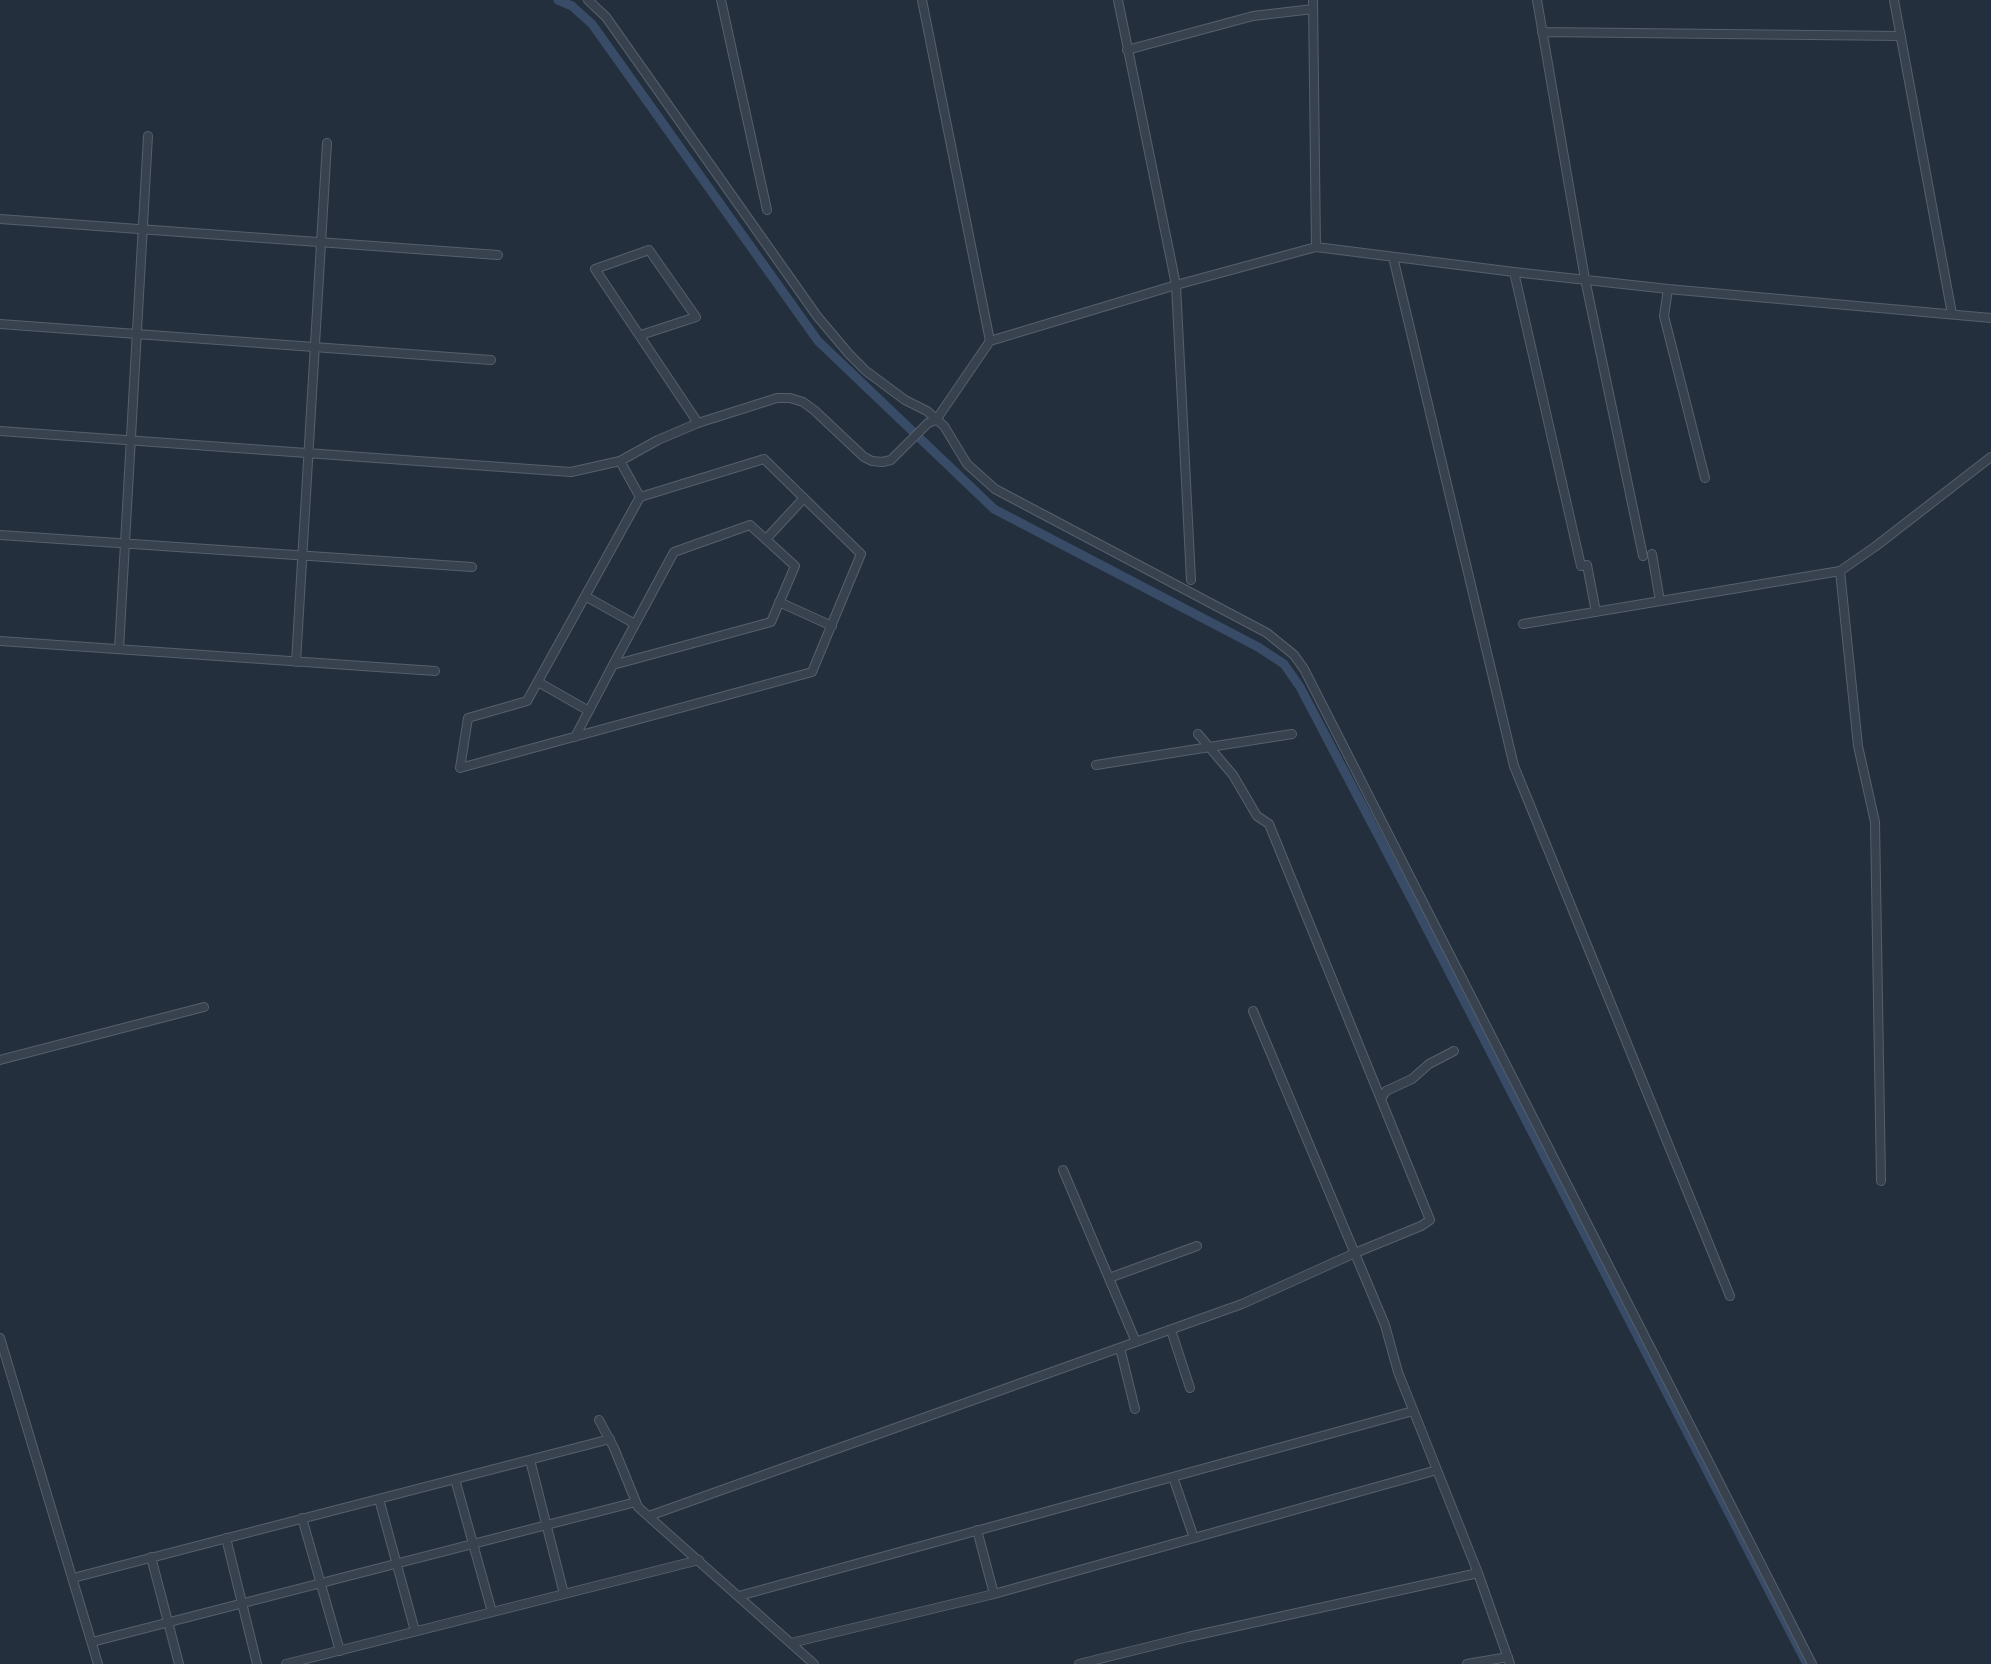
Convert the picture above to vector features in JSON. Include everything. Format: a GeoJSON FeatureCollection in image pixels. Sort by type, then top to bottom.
{"type":"FeatureCollection","features":[{"type":"Feature","properties":{"kind":"street"},"geometry":{"type":"LineString","coordinates":[[588,0],[606,17],[833,335],[849,354],[882,384],[905,400],[927,411],[932,421],[944,426],[968,464],[995,489],[1268,633],[1294,655],[1304,669],[1812,1664]]}},
{"type":"Feature","properties":{"kind":"street"},"geometry":{"type":"LineString","coordinates":[[722,0],[767,210]]}},
{"type":"Feature","properties":{"kind":"street"},"geometry":{"type":"LineString","coordinates":[[922,0],[990,341]]}},
{"type":"Feature","properties":{"kind":"street"},"geometry":{"type":"LineString","coordinates":[[1118,0],[1176,285],[1191,580]]}},
{"type":"Feature","properties":{"kind":"street"},"geometry":{"type":"LineString","coordinates":[[1312,0],[1316,247]]}},
{"type":"Feature","properties":{"kind":"street"},"geometry":{"type":"LineString","coordinates":[[1537,0],[1585,279],[1647,555],[1660,601]]}},
{"type":"Feature","properties":{"kind":"street"},"geometry":{"type":"LineString","coordinates":[[1894,0],[1952,314]]}},
{"type":"Feature","properties":{"kind":"street"},"geometry":{"type":"LineString","coordinates":[[1127,50],[1253,16],[1313,9]]}},
{"type":"Feature","properties":{"kind":"street"},"geometry":{"type":"LineString","coordinates":[[1542,32],[1901,36]]}},
{"type":"Feature","properties":{"kind":"street"},"geometry":{"type":"LineString","coordinates":[[119,649],[148,136]]}},
{"type":"Feature","properties":{"kind":"street"},"geometry":{"type":"LineString","coordinates":[[296,662],[327,143]]}},
{"type":"Feature","properties":{"kind":"street"},"geometry":{"type":"LineString","coordinates":[[0,219],[498,255]]}},
{"type":"Feature","properties":{"kind":"street"},"geometry":{"type":"LineString","coordinates":[[0,431],[571,472],[620,461],[658,440],[698,423],[764,401],[790,398],[803,402],[814,410],[864,457],[882,462],[891,460],[932,421],[990,341],[1176,285],[1316,247],[1668,289],[1991,318]]}},
{"type":"Feature","properties":{"kind":"street"},"geometry":{"type":"LineString","coordinates":[[640,335],[696,316],[650,250],[595,269],[698,423]]}},
{"type":"Feature","properties":{"kind":"street"},"geometry":{"type":"LineString","coordinates":[[1393,257],[1514,766],[1730,1296]]}},
{"type":"Feature","properties":{"kind":"street"},"geometry":{"type":"LineString","coordinates":[[1514,272],[1596,612]]}},
{"type":"Feature","properties":{"kind":"street"},"geometry":{"type":"LineString","coordinates":[[1668,289],[1664,316],[1705,478]]}},
{"type":"Feature","properties":{"kind":"street"},"geometry":{"type":"LineString","coordinates":[[0,324],[491,360]]}},
{"type":"Feature","properties":{"kind":"street"},"geometry":{"type":"LineString","coordinates":[[1523,624],[1840,571],[1991,457]]}},
{"type":"Feature","properties":{"kind":"street"},"geometry":{"type":"LineString","coordinates":[[764,459],[804,498],[861,554],[812,672],[460,768],[468,718],[527,701],[640,497],[764,459]]}},
{"type":"Feature","properties":{"kind":"street"},"geometry":{"type":"LineString","coordinates":[[620,461],[640,497]]}},
{"type":"Feature","properties":{"kind":"street"},"geometry":{"type":"LineString","coordinates":[[766,539],[804,498]]}},
{"type":"Feature","properties":{"kind":"street"},"geometry":{"type":"LineString","coordinates":[[575,737],[613,665],[674,552],[750,525],[795,566],[771,622],[613,665]]}},
{"type":"Feature","properties":{"kind":"street"},"geometry":{"type":"LineString","coordinates":[[0,535],[472,567]]}},
{"type":"Feature","properties":{"kind":"street"},"geometry":{"type":"LineString","coordinates":[[1840,571],[1858,746],[1875,822],[1881,1180]]}},
{"type":"Feature","properties":{"kind":"street"},"geometry":{"type":"LineString","coordinates":[[585,596],[635,624]]}},
{"type":"Feature","properties":{"kind":"street"},"geometry":{"type":"LineString","coordinates":[[779,602],[832,626]]}},
{"type":"Feature","properties":{"kind":"street"},"geometry":{"type":"LineString","coordinates":[[0,641],[435,671]]}},
{"type":"Feature","properties":{"kind":"street"},"geometry":{"type":"LineString","coordinates":[[538,682],[589,711]]}},
{"type":"Feature","properties":{"kind":"street"},"geometry":{"type":"LineString","coordinates":[[649,1516],[1242,1305],[1430,1220],[1269,824],[1257,816],[1233,775],[1198,734]]}},
{"type":"Feature","properties":{"kind":"street"},"geometry":{"type":"LineString","coordinates":[[1096,765],[1292,734]]}},
{"type":"Feature","properties":{"kind":"street"},"geometry":{"type":"LineString","coordinates":[[0,1060],[204,1007]]}},
{"type":"Feature","properties":{"kind":"street"},"geometry":{"type":"LineString","coordinates":[[1253,1011],[1385,1325],[1398,1372],[1478,1573],[1509,1660],[1467,1664]]}},
{"type":"Feature","properties":{"kind":"street"},"geometry":{"type":"LineString","coordinates":[[1381,1099],[1386,1091],[1412,1078],[1429,1064],[1454,1051]]}},
{"type":"Feature","properties":{"kind":"street"},"geometry":{"type":"LineString","coordinates":[[1063,1170],[1136,1342]]}},
{"type":"Feature","properties":{"kind":"street"},"geometry":{"type":"LineString","coordinates":[[1109,1278],[1197,1246]]}},
{"type":"Feature","properties":{"kind":"street"},"geometry":{"type":"LineString","coordinates":[[1171,1330],[1190,1388]]}},
{"type":"Feature","properties":{"kind":"street"},"geometry":{"type":"LineString","coordinates":[[0,1338],[98,1664]]}},
{"type":"Feature","properties":{"kind":"street"},"geometry":{"type":"LineString","coordinates":[[1120,1348],[1136,1409]]}},
{"type":"Feature","properties":{"kind":"street"},"geometry":{"type":"LineString","coordinates":[[739,1596],[1413,1411]]}},
{"type":"Feature","properties":{"kind":"street"},"geometry":{"type":"LineString","coordinates":[[599,1420],[610,1439],[638,1507],[814,1664]]}},
{"type":"Feature","properties":{"kind":"street"},"geometry":{"type":"LineString","coordinates":[[73,1578],[610,1439]]}},
{"type":"Feature","properties":{"kind":"street"},"geometry":{"type":"LineString","coordinates":[[530,1460],[564,1594]]}},
{"type":"Feature","properties":{"kind":"street"},"geometry":{"type":"LineString","coordinates":[[791,1643],[994,1594],[1437,1470]]}},
{"type":"Feature","properties":{"kind":"street"},"geometry":{"type":"LineString","coordinates":[[1173,1477],[1194,1538]]}},
{"type":"Feature","properties":{"kind":"street"},"geometry":{"type":"LineString","coordinates":[[455,1479],[492,1612]]}},
{"type":"Feature","properties":{"kind":"street"},"geometry":{"type":"LineString","coordinates":[[379,1499],[415,1631]]}},
{"type":"Feature","properties":{"kind":"street"},"geometry":{"type":"LineString","coordinates":[[92,1642],[636,1502]]}},
{"type":"Feature","properties":{"kind":"street"},"geometry":{"type":"LineString","coordinates":[[302,1518],[340,1651]]}},
{"type":"Feature","properties":{"kind":"street"},"geometry":{"type":"LineString","coordinates":[[977,1530],[994,1594]]}},
{"type":"Feature","properties":{"kind":"street"},"geometry":{"type":"LineString","coordinates":[[226,1538],[257,1664]]}},
{"type":"Feature","properties":{"kind":"street"},"geometry":{"type":"LineString","coordinates":[[151,1557],[179,1664]]}},
{"type":"Feature","properties":{"kind":"street"},"geometry":{"type":"LineString","coordinates":[[286,1664],[699,1560]]}},
{"type":"Feature","properties":{"kind":"street"},"geometry":{"type":"LineString","coordinates":[[1078,1664],[1211,1631],[1478,1573]]}},
{"type":"Feature","properties":{"kind":"waterway"},"geometry":{"type":"LineString","coordinates":[[558,0],[572,6],[592,24],[818,341],[994,509],[1258,647],[1284,664],[1300,687],[1411,898],[1807,1664]]}}]}
